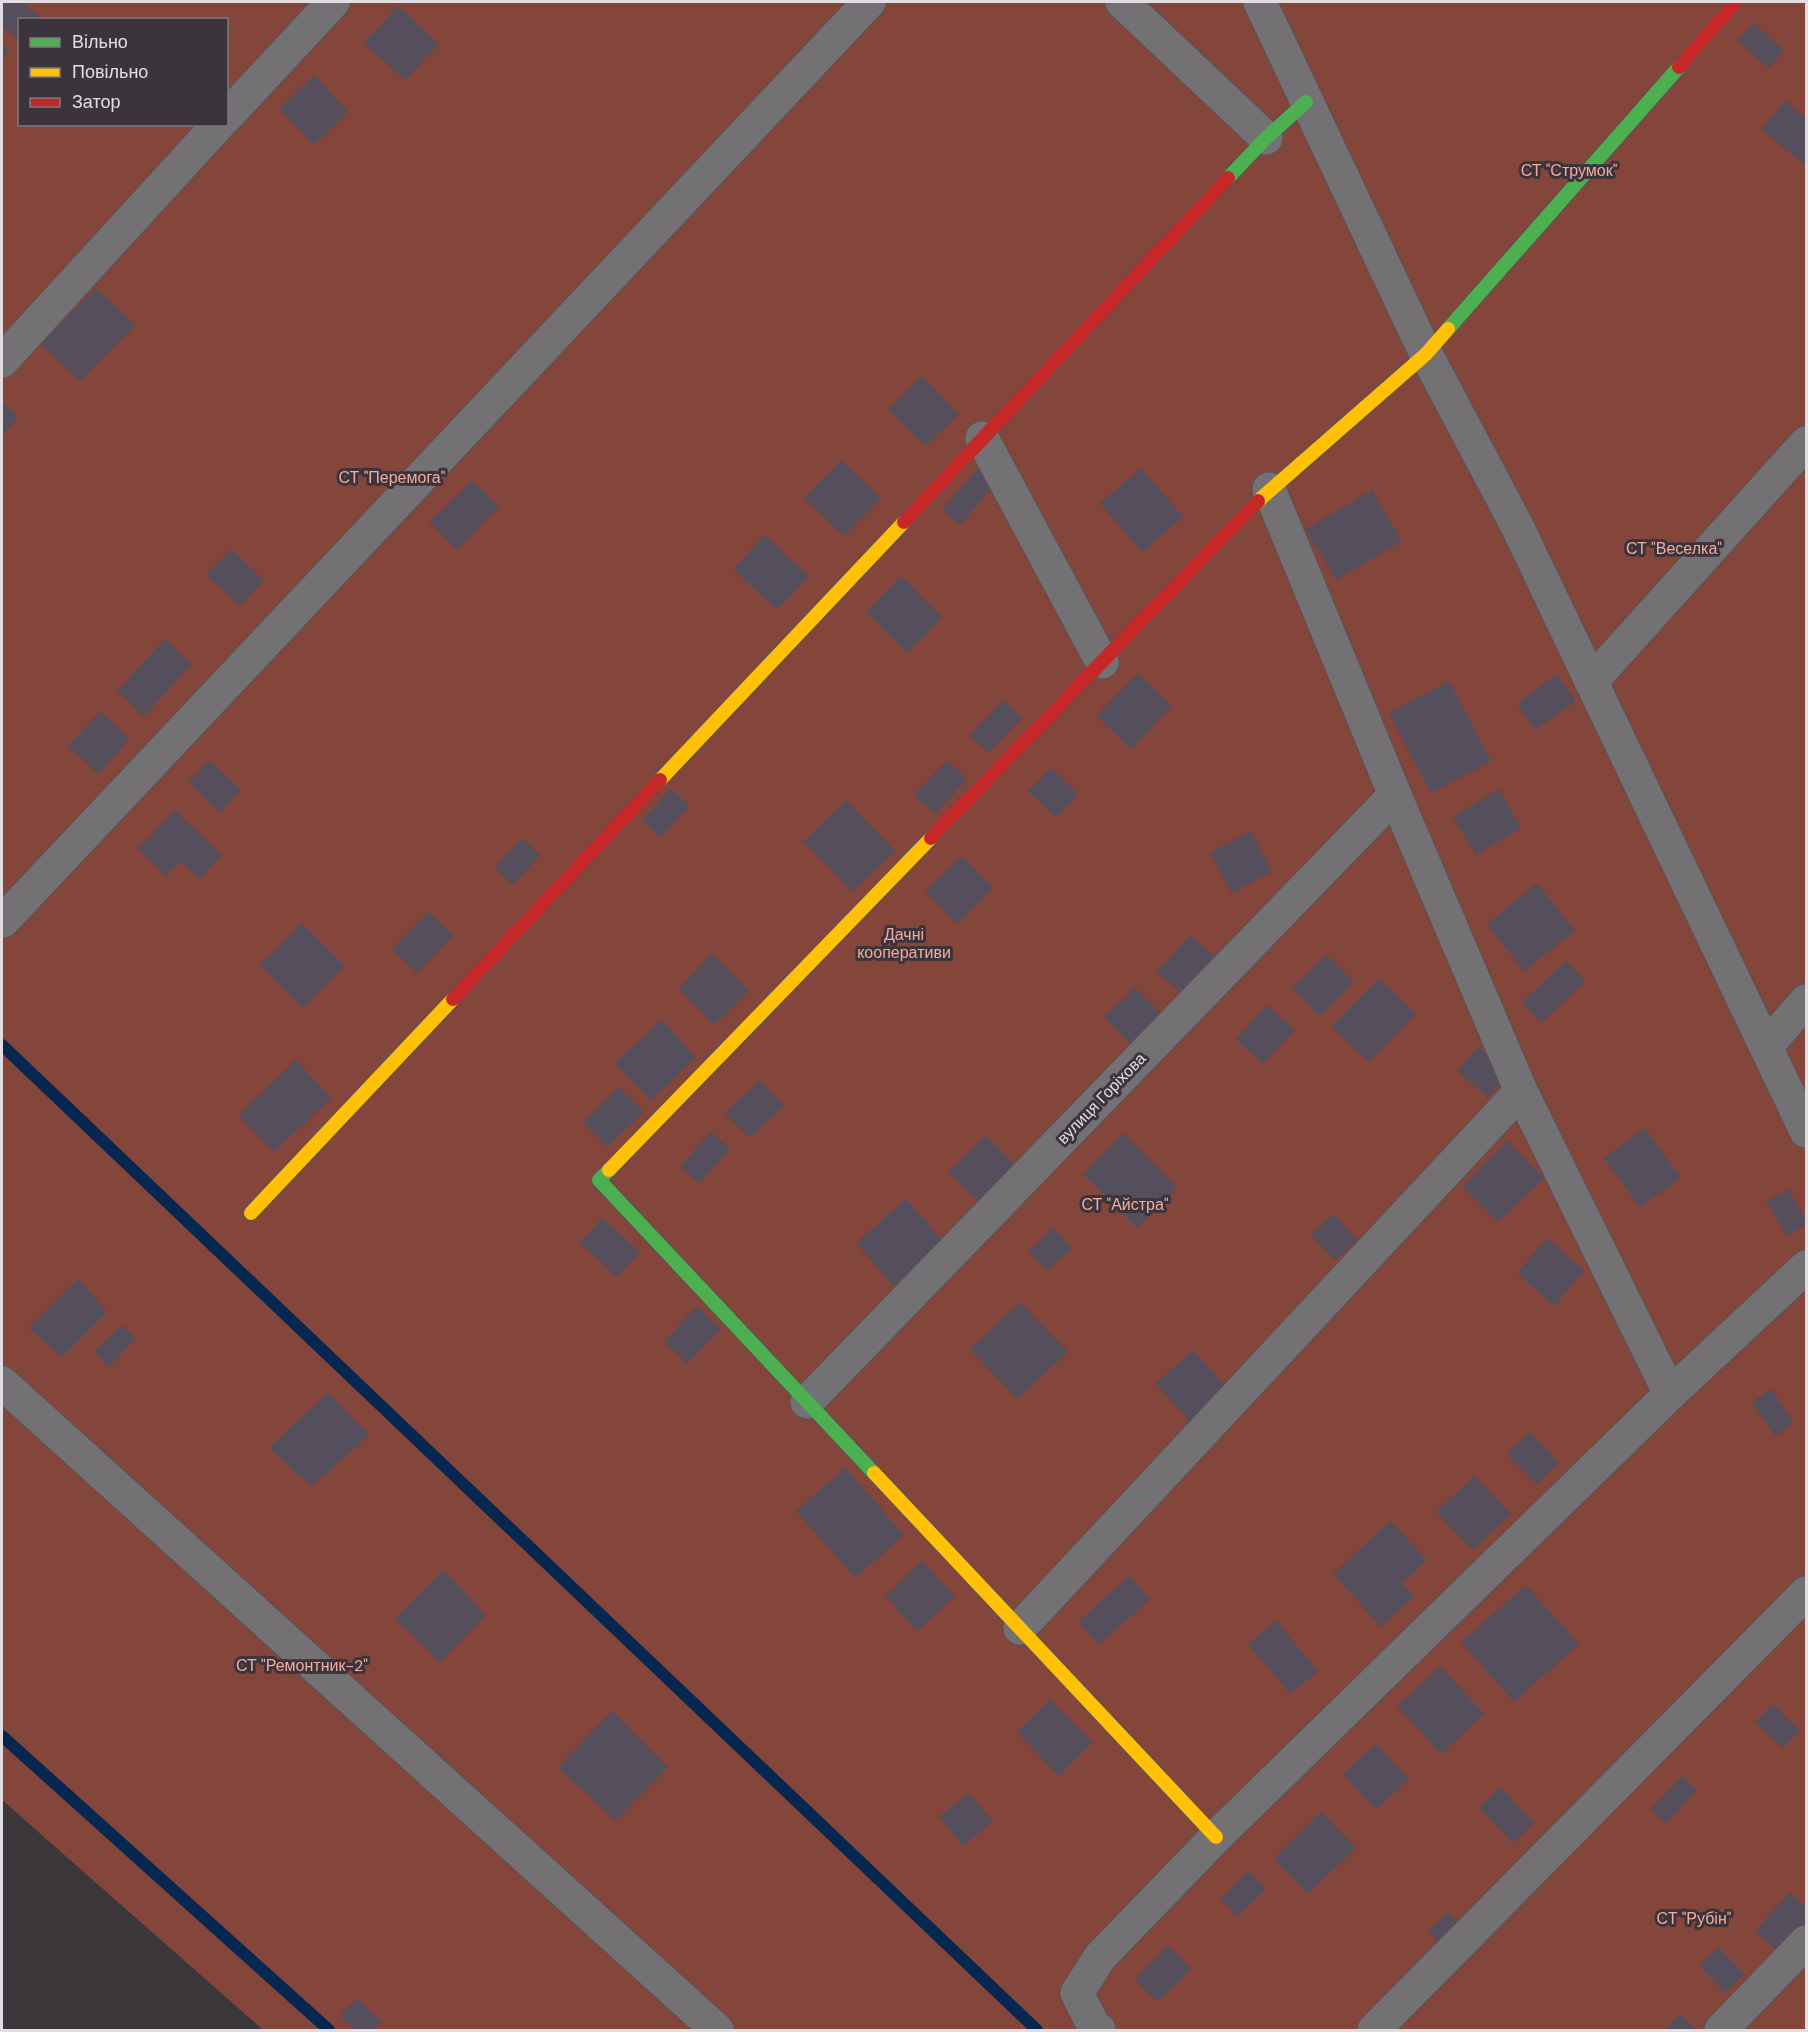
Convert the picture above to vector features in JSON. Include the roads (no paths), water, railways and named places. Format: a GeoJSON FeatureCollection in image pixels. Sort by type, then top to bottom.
{"type":"FeatureCollection","features":[{"type":"Feature","properties":{"kind":"street"},"geometry":{"type":"LineString","coordinates":[[228,115],[333,2]]}},
{"type":"Feature","properties":{"kind":"street"},"geometry":{"type":"LineString","coordinates":[[3,921],[869,2]]}},
{"type":"Feature","properties":{"kind":"street"},"geometry":{"type":"LineString","coordinates":[[1122,2],[1266,138]]}},
{"type":"Feature","properties":{"kind":"street"},"geometry":{"type":"LineString","coordinates":[[1216,1837],[599,1180],[1269,489],[1426,354],[1736,2]]}},
{"type":"Feature","properties":{"kind":"street"},"geometry":{"type":"LineString","coordinates":[[1267,4],[1306,102],[1426,354],[1516,526],[1806,1131]]}},
{"type":"Feature","properties":{"kind":"street"},"geometry":{"type":"LineString","coordinates":[[251,1213],[1266,138],[1306,102]]}},
{"type":"Feature","properties":{"kind":"street"},"geometry":{"type":"LineString","coordinates":[[2,362],[217,126]]}},
{"type":"Feature","properties":{"kind":"street"},"geometry":{"type":"LineString","coordinates":[[982,438],[1102,662]]}},
{"type":"Feature","properties":{"kind":"street"},"geometry":{"type":"LineString","coordinates":[[1591,682],[1806,442]]}},
{"type":"Feature","properties":{"kind":"street"},"geometry":{"type":"LineString","coordinates":[[1269,489],[1395,795],[1521,1091],[1670,1394]]}},
{"type":"Feature","properties":{"kind":"street","name":"вулиця Горіхова"},"geometry":{"type":"LineString","coordinates":[[807,1402],[1395,795]]}},
{"type":"Feature","properties":{"kind":"street"},"geometry":{"type":"LineString","coordinates":[[1766,1047],[1806,1001]]}},
{"type":"Feature","properties":{"kind":"street"},"geometry":{"type":"LineString","coordinates":[[1020,1628],[1521,1091]]}},
{"type":"Feature","properties":{"kind":"street"},"geometry":{"type":"LineString","coordinates":[[1099,2031],[1093,2025],[1077,1993],[1100,1957],[1216,1837],[1670,1394],[1806,1267]]}},
{"type":"Feature","properties":{"kind":"street"},"geometry":{"type":"LineString","coordinates":[[2,1383],[717,2031]]}},
{"type":"Feature","properties":{"kind":"street"},"geometry":{"type":"LineString","coordinates":[[1374,2031],[1806,1593]]}},
{"type":"Feature","properties":{"kind":"street"},"geometry":{"type":"LineString","coordinates":[[1721,2031],[1806,1942]]}},
{"type":"Feature","properties":{"kind":"waterway"},"geometry":{"type":"LineString","coordinates":[[2,1045],[1037,2030]]}},
{"type":"Feature","properties":{"kind":"waterway"},"geometry":{"type":"LineString","coordinates":[[2,1736],[329,2030]]}},
{"type":"Feature","properties":{"kind":"park label","name":"СТ \"Струмок\""},"geometry":{"type":"Point","coordinates":[1569,170]}},
{"type":"Feature","properties":{"kind":"park label","name":"СТ \"Перемога\""},"geometry":{"type":"Point","coordinates":[392,477]}},
{"type":"Feature","properties":{"kind":"park label","name":"СТ \"Веселка\""},"geometry":{"type":"Point","coordinates":[1674,548]}},
{"type":"Feature","properties":{"kind":"park label","name":"Дачні кооперативи"},"geometry":{"type":"Point","coordinates":[904,943]}},
{"type":"Feature","properties":{"kind":"park label","name":"СТ \"Айстра\""},"geometry":{"type":"Point","coordinates":[1125,1204]}},
{"type":"Feature","properties":{"kind":"park label","name":"СТ \"Ремонтник-2\""},"geometry":{"type":"Point","coordinates":[302,1665]}},
{"type":"Feature","properties":{"kind":"park label","name":"СТ \"Рубін\""},"geometry":{"type":"Point","coordinates":[1694,1918]}}]}
